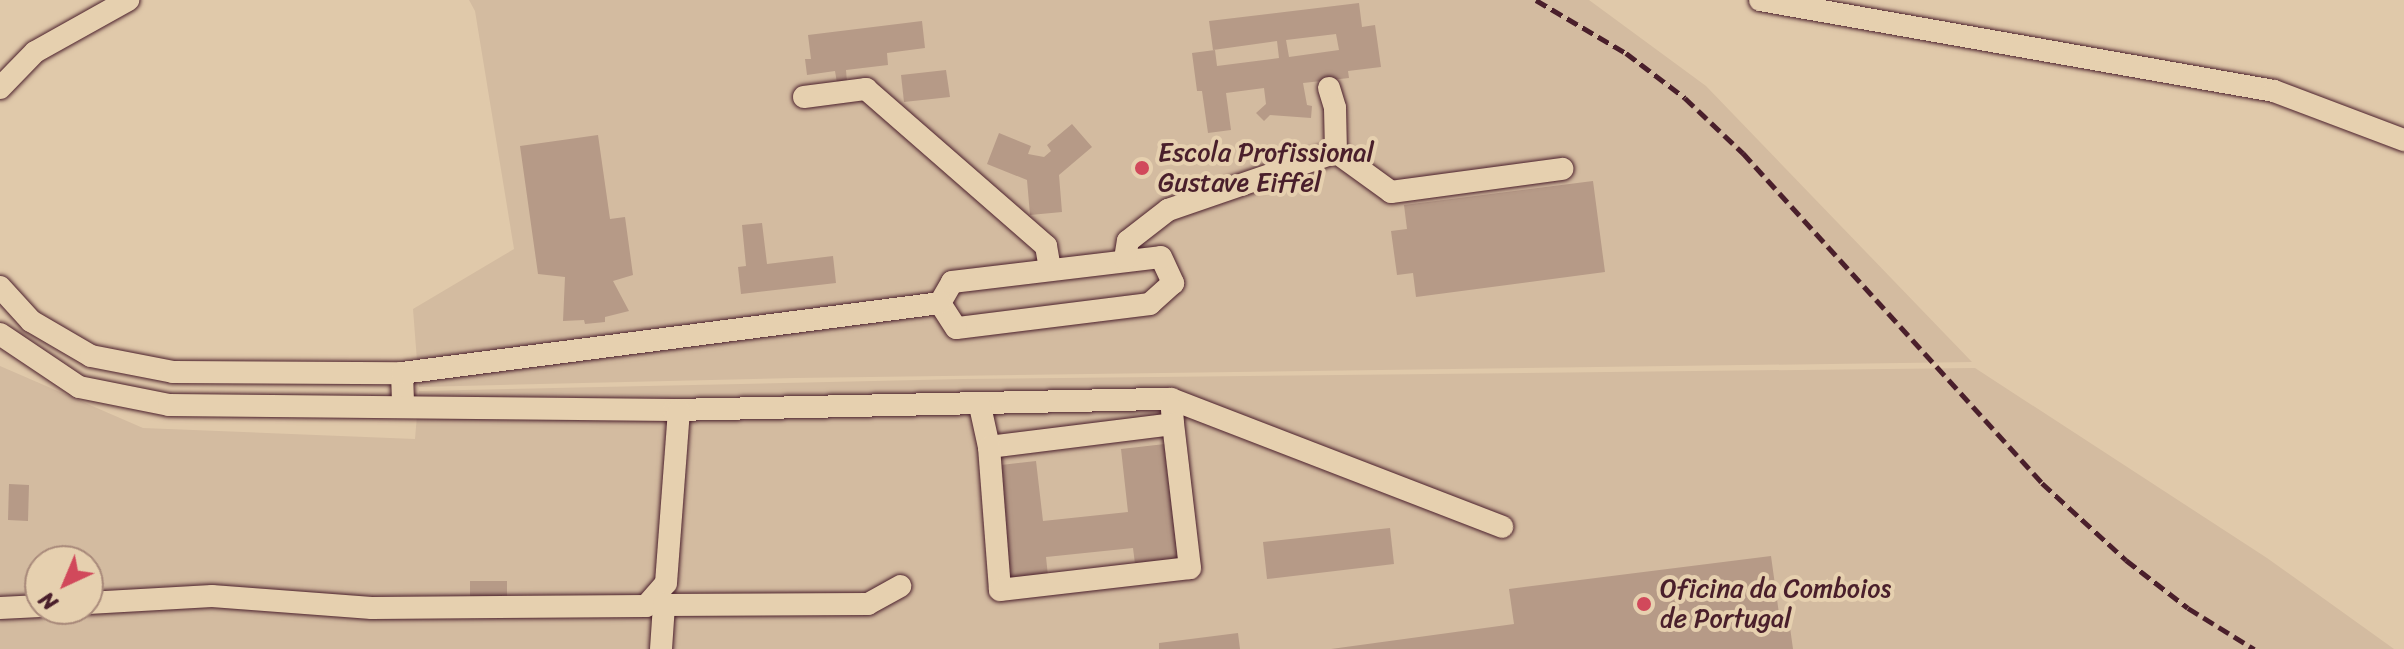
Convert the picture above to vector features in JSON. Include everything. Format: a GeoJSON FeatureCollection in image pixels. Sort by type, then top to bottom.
{"type":"FeatureCollection","features":[{"type":"Feature","properties":{"kind":"street"},"geometry":{"type":"LineString","coordinates":[[0,88],[35,52],[128,0]]}},
{"type":"Feature","properties":{"kind":"street"},"geometry":{"type":"LineString","coordinates":[[1760,0],[2274,91],[2404,140]]}},
{"type":"Feature","properties":{"kind":"street"},"geometry":{"type":"LineString","coordinates":[[1329,88],[1335,108],[1336,152]]}},
{"type":"Feature","properties":{"kind":"street"},"geometry":{"type":"LineString","coordinates":[[804,97],[866,89],[1046,246],[1050,269]]}},
{"type":"Feature","properties":{"kind":"street"},"geometry":{"type":"LineString","coordinates":[[1336,152],[1391,192],[1562,169]]}},
{"type":"Feature","properties":{"kind":"street"},"geometry":{"type":"LineString","coordinates":[[1125,259],[1128,241],[1168,210],[1336,152]]}},
{"type":"Feature","properties":{"kind":"street"},"geometry":{"type":"LineString","coordinates":[[1161,257],[1173,283],[1150,304],[956,328],[940,303],[952,282],[1125,259],[1161,257]]}},
{"type":"Feature","properties":{"kind":"street"},"geometry":{"type":"LineString","coordinates":[[0,287],[31,321],[91,356],[173,372],[402,373],[940,303]]}},
{"type":"Feature","properties":{"kind":"street"},"geometry":{"type":"LineString","coordinates":[[0,334],[79,387],[169,405],[679,410],[980,406],[1171,399],[1502,527]]}},
{"type":"Feature","properties":{"kind":"street"},"geometry":{"type":"LineString","coordinates":[[402,373],[403,406]]}},
{"type":"Feature","properties":{"kind":"street"},"geometry":{"type":"LineString","coordinates":[[980,406],[989,447],[1000,590],[1190,568],[1171,399]]}},
{"type":"Feature","properties":{"kind":"street"},"geometry":{"type":"LineString","coordinates":[[661,649],[658,602],[666,583],[679,410]]}},
{"type":"Feature","properties":{"kind":"street"},"geometry":{"type":"LineString","coordinates":[[989,447],[1173,424]]}},
{"type":"Feature","properties":{"kind":"street"},"geometry":{"type":"LineString","coordinates":[[104,602],[212,596],[372,608],[646,606],[658,602],[868,604],[900,586]]}},
{"type":"Feature","properties":{"kind":"street"},"geometry":{"type":"LineString","coordinates":[[0,608],[24,607]]}},
{"type":"Feature","properties":{"kind":"shaded area","name":"Escola Profissional Gustave Eiffel"},"geometry":{"type":"Polygon","coordinates":[[[469,0],[1589,0],[1706,86],[1972,362],[795,378],[419,387],[413,309],[514,249],[475,11],[469,0]]]}},
{"type":"Feature","properties":{"kind":"shaded area"},"geometry":{"type":"Polygon","coordinates":[[[0,366],[143,428],[415,439],[419,391],[963,379],[1975,368],[2267,558],[2394,649],[0,649],[0,366]]]}},
{"type":"Feature","properties":{"kind":"building"},"geometry":{"type":"Polygon","coordinates":[[[1359,3],[1362,27],[1375,25],[1381,67],[1348,71],[1349,78],[1303,83],[1307,105],[1312,106],[1311,118],[1270,115],[1264,121],[1256,113],[1266,104],[1264,88],[1226,93],[1231,130],[1208,133],[1202,91],[1197,91],[1192,53],[1215,50],[1217,66],[1279,58],[1277,41],[1213,50],[1209,21],[1359,3]],[[1336,34],[1286,40],[1289,57],[1339,50],[1336,34]]]}},
{"type":"Feature","properties":{"kind":"building"},"geometry":{"type":"Polygon","coordinates":[[[922,21],[925,48],[887,53],[888,65],[846,70],[847,82],[837,83],[835,71],[807,75],[805,59],[811,59],[808,35],[922,21]]]}},
{"type":"Feature","properties":{"kind":"building"},"geometry":{"type":"Polygon","coordinates":[[[946,70],[950,97],[904,102],[901,75],[946,70]]]}},
{"type":"Feature","properties":{"kind":"building"},"geometry":{"type":"Polygon","coordinates":[[[1072,124],[1092,147],[1059,175],[1062,212],[1030,215],[1027,180],[987,164],[999,133],[1031,146],[1028,154],[1044,157],[1051,151],[1047,145],[1072,124]]]}},
{"type":"Feature","properties":{"kind":"building"},"geometry":{"type":"Polygon","coordinates":[[[598,135],[610,219],[625,217],[633,275],[613,281],[629,311],[605,317],[605,322],[585,324],[584,320],[563,321],[565,277],[538,274],[520,146],[598,135]]]}},
{"type":"Feature","properties":{"kind":"building"},"geometry":{"type":"Polygon","coordinates":[[[1593,181],[1605,272],[1416,297],[1413,273],[1397,275],[1391,231],[1407,229],[1404,205],[1593,181]]]}},
{"type":"Feature","properties":{"kind":"building"},"geometry":{"type":"Polygon","coordinates":[[[762,223],[767,264],[833,256],[836,283],[741,294],[738,267],[746,266],[742,225],[762,223]]]}},
{"type":"Feature","properties":{"kind":"building"},"geometry":{"type":"Polygon","coordinates":[[[1165,444],[1178,559],[1135,564],[1133,548],[1046,557],[1048,576],[1006,580],[993,466],[1036,461],[1043,521],[1128,512],[1121,449],[1165,444]]]}},
{"type":"Feature","properties":{"kind":"building"},"geometry":{"type":"Polygon","coordinates":[[[9,484],[29,485],[28,521],[8,520],[9,484]]]}},
{"type":"Feature","properties":{"kind":"building"},"geometry":{"type":"Polygon","coordinates":[[[1390,528],[1394,564],[1267,579],[1263,542],[1390,528]]]}},
{"type":"Feature","properties":{"kind":"building","name":"Oficina da Comboios de Portugal"},"geometry":{"type":"Polygon","coordinates":[[[1771,556],[1780,621],[1789,620],[1793,649],[1331,649],[1514,624],[1509,589],[1771,556]]]}},
{"type":"Feature","properties":{"kind":"building"},"geometry":{"type":"Polygon","coordinates":[[[470,581],[507,581],[507,600],[470,600],[470,581]]]}},
{"type":"Feature","properties":{"kind":"building"},"geometry":{"type":"Polygon","coordinates":[[[1238,633],[1240,649],[1159,649],[1159,643],[1238,633]]]}},
{"type":"Feature","properties":{"kind":"railway"},"geometry":{"type":"LineString","coordinates":[[1536,0],[1626,53],[1685,98],[1743,153],[2042,483],[2126,560],[2188,608],[2254,649]]}},
{"type":"Feature","properties":{"kind":"place","name":"Escola Profissional Gustave Eiffel"},"geometry":{"type":"Point","coordinates":[1142,168]}},
{"type":"Feature","properties":{"kind":"place","name":"Oficina da Comboios de Portugal"},"geometry":{"type":"Point","coordinates":[1644,604]}}]}
